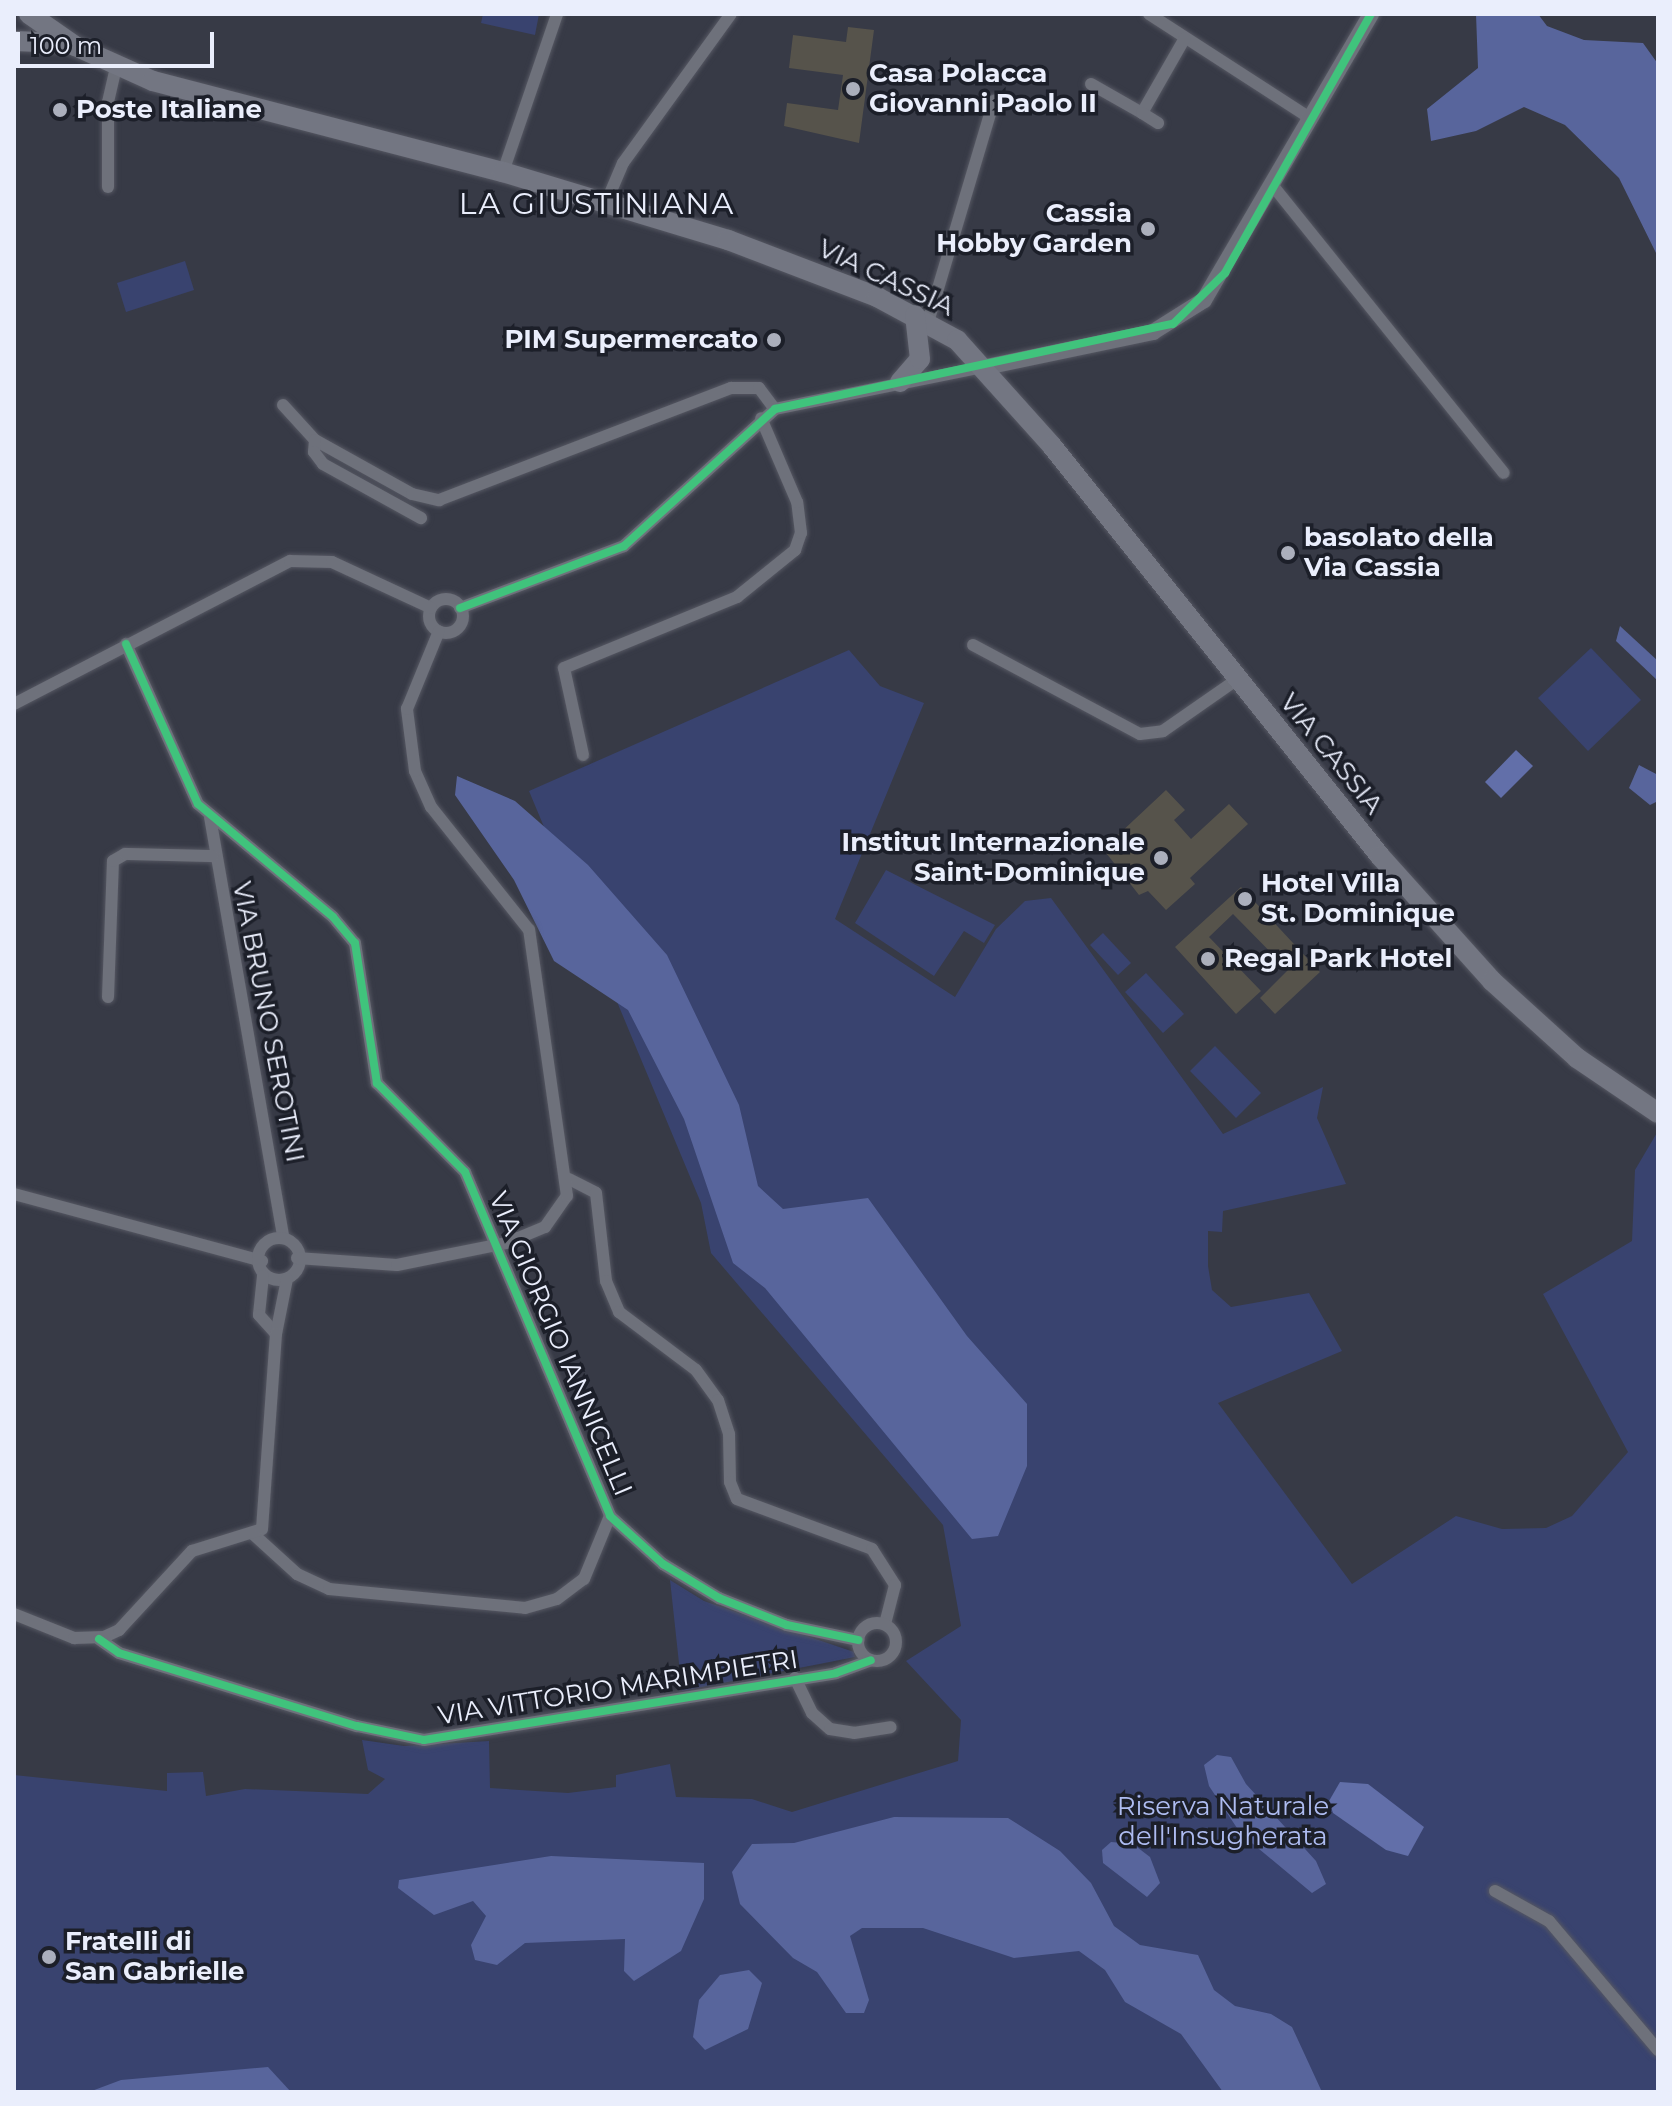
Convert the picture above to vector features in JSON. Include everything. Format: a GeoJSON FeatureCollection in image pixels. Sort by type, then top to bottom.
{"type":"FeatureCollection","features":[{"type":"Feature","properties":{"kind":"main road","name":"VIA CASSIA"},"geometry":{"type":"LineString","coordinates":[[29,14],[75,46],[116,66],[191,92],[503,172],[606,203],[767,254],[922,319],[986,367],[1236,680],[1492,981],[1577,1058],[1658,1113]]}},
{"type":"Feature","properties":{"kind":"main road"},"geometry":{"type":"LineString","coordinates":[[14,41],[75,46]]}},
{"type":"Feature","properties":{"kind":"main road"},"geometry":{"type":"LineString","coordinates":[[900,382],[920,359],[922,319]]}},
{"type":"Feature","properties":{"kind":"street"},"geometry":{"type":"LineString","coordinates":[[503,172],[557,14]]}},
{"type":"Feature","properties":{"kind":"street"},"geometry":{"type":"LineString","coordinates":[[606,203],[623,163],[731,14]]}},
{"type":"Feature","properties":{"kind":"street"},"geometry":{"type":"LineString","coordinates":[[1149,14],[1311,119]]}},
{"type":"Feature","properties":{"kind":"street"},"geometry":{"type":"LineString","coordinates":[[460,608],[624,546],[674,506],[761,418],[775,409],[986,367],[1173,324],[1218,283],[1371,14]]}},
{"type":"Feature","properties":{"kind":"street"},"geometry":{"type":"LineString","coordinates":[[1142,113],[1185,38]]}},
{"type":"Feature","properties":{"kind":"street"},"geometry":{"type":"LineString","coordinates":[[108,187],[107,111],[116,66]]}},
{"type":"Feature","properties":{"kind":"street"},"geometry":{"type":"LineString","coordinates":[[1091,84],[1158,123]]}},
{"type":"Feature","properties":{"kind":"street"},"geometry":{"type":"LineString","coordinates":[[922,319],[994,101]]}},
{"type":"Feature","properties":{"kind":"street"},"geometry":{"type":"LineString","coordinates":[[1273,186],[1504,473]]}},
{"type":"Feature","properties":{"kind":"street"},"geometry":{"type":"LineString","coordinates":[[283,405],[315,440],[412,494],[439,500],[731,388],[759,388],[775,409]]}},
{"type":"Feature","properties":{"kind":"street"},"geometry":{"type":"LineString","coordinates":[[583,755],[564,668],[737,597],[795,550],[801,533],[797,502],[761,418]]}},
{"type":"Feature","properties":{"kind":"street"},"geometry":{"type":"LineString","coordinates":[[315,440],[323,464],[421,518]]}},
{"type":"Feature","properties":{"kind":"street"},"geometry":{"type":"LineString","coordinates":[[14,704],[252,577],[303,558],[332,562],[431,608]]}},
{"type":"Feature","properties":{"kind":"street"},"geometry":{"type":"LineString","coordinates":[[431,608],[446,599],[460,608]]}},
{"type":"Feature","properties":{"kind":"street"},"geometry":{"type":"LineString","coordinates":[[431,608],[430,621],[439,631]]}},
{"type":"Feature","properties":{"kind":"street"},"geometry":{"type":"LineString","coordinates":[[439,631],[458,627],[460,608]]}},
{"type":"Feature","properties":{"kind":"street"},"geometry":{"type":"LineString","coordinates":[[297,1258],[397,1265],[498,1245],[552,1221],[569,1179],[528,926],[441,822],[415,771],[407,709],[439,631]]}},
{"type":"Feature","properties":{"kind":"street","name":"VIA GIORGIO IANNICELLI"},"geometry":{"type":"LineString","coordinates":[[126,644],[189,789],[210,817],[351,938],[363,969],[377,1083],[459,1163],[498,1245],[610,1516],[584,1579],[557,1599],[525,1608],[335,1591],[297,1574],[252,1533]]}},
{"type":"Feature","properties":{"kind":"street"},"geometry":{"type":"LineString","coordinates":[[973,645],[1140,734],[1163,731],[1236,680]]}},
{"type":"Feature","properties":{"kind":"street","name":"VIA BRUNO SEROTINI"},"geometry":{"type":"LineString","coordinates":[[210,817],[213,856],[256,1057],[283,1235]]}},
{"type":"Feature","properties":{"kind":"street"},"geometry":{"type":"LineString","coordinates":[[108,997],[113,861],[125,854],[213,856]]}},
{"type":"Feature","properties":{"kind":"street"},"geometry":{"type":"LineString","coordinates":[[569,1179],[596,1193],[606,1281],[616,1308],[633,1328],[696,1370],[718,1400],[729,1434],[730,1482],[737,1499],[872,1549],[895,1585],[885,1624],[897,1646],[884,1660],[871,1660],[858,1640],[774,1621],[719,1598],[663,1564],[610,1516]]}},
{"type":"Feature","properties":{"kind":"street"},"geometry":{"type":"LineString","coordinates":[[17,1197],[262,1261]]}},
{"type":"Feature","properties":{"kind":"street"},"geometry":{"type":"LineString","coordinates":[[276,1334],[259,1315],[262,1261],[269,1241],[283,1235],[297,1258]]}},
{"type":"Feature","properties":{"kind":"street"},"geometry":{"type":"LineString","coordinates":[[14,1614],[70,1637],[99,1639],[119,1630],[192,1551],[215,1539],[252,1533],[266,1517],[276,1334],[287,1279],[297,1258]]}},
{"type":"Feature","properties":{"kind":"street"},"geometry":{"type":"LineString","coordinates":[[263,1276],[287,1279]]}},
{"type":"Feature","properties":{"kind":"street"},"geometry":{"type":"LineString","coordinates":[[858,1640],[867,1625],[885,1624]]}},
{"type":"Feature","properties":{"kind":"street","name":"VIA VITTORIO MARIMPIETRI"},"geometry":{"type":"LineString","coordinates":[[99,1639],[119,1653],[357,1726],[424,1740],[795,1678],[871,1660]]}},
{"type":"Feature","properties":{"kind":"street"},"geometry":{"type":"LineString","coordinates":[[795,1678],[812,1713],[830,1729],[854,1733],[891,1727]]}},
{"type":"Feature","properties":{"kind":"street"},"geometry":{"type":"LineString","coordinates":[[1495,1891],[1549,1921],[1658,2050]]}},
{"type":"Feature","properties":{"kind":"green space"},"geometry":{"type":"Polygon","coordinates":[[[483,14],[539,14],[535,35],[481,23],[483,14]]]}},
{"type":"Feature","properties":{"kind":"green space"},"geometry":{"type":"Polygon","coordinates":[[[185,261],[194,290],[126,312],[117,283],[185,261]]]}},
{"type":"Feature","properties":{"kind":"green space"},"geometry":{"type":"Polygon","coordinates":[[[1591,648],[1641,700],[1588,751],[1538,698],[1591,648]]]}},
{"type":"Feature","properties":{"kind":"green space","name":"Riserva Naturale dell'Insugherata"},"geometry":{"type":"Polygon","coordinates":[[[849,650],[880,686],[924,703],[835,919],[955,997],[996,929],[1025,901],[1051,898],[1223,1134],[1323,1087],[1317,1118],[1346,1184],[1223,1211],[1222,1232],[1208,1231],[1208,1266],[1212,1290],[1231,1307],[1309,1293],[1342,1351],[1218,1403],[1352,1584],[1456,1516],[1502,1529],[1546,1528],[1572,1516],[1628,1452],[1543,1294],[1632,1241],[1635,1170],[1658,1131],[1658,2092],[14,2092],[14,1775],[167,1791],[167,1773],[203,1772],[206,1796],[245,1789],[368,1794],[385,1779],[368,1770],[362,1740],[404,1746],[489,1741],[490,1788],[568,1793],[616,1787],[616,1775],[670,1764],[676,1797],[752,1799],[792,1812],[958,1761],[961,1720],[906,1661],[961,1626],[943,1525],[711,1253],[701,1203],[529,791],[849,650]]]}},
{"type":"Feature","properties":{"kind":"green space"},"geometry":{"type":"Polygon","coordinates":[[[886,870],[995,925],[984,943],[964,931],[934,976],[855,923],[886,870]]]}},
{"type":"Feature","properties":{"kind":"green space"},"geometry":{"type":"Polygon","coordinates":[[[1103,933],[1131,963],[1118,975],[1090,945],[1103,933]]]}},
{"type":"Feature","properties":{"kind":"green space"},"geometry":{"type":"Polygon","coordinates":[[[1146,973],[1184,1014],[1163,1033],[1125,992],[1146,973]]]}},
{"type":"Feature","properties":{"kind":"green space"},"geometry":{"type":"Polygon","coordinates":[[[1215,1046],[1261,1093],[1236,1118],[1190,1071],[1215,1046]]]}},
{"type":"Feature","properties":{"kind":"green space"},"geometry":{"type":"Polygon","coordinates":[[[670,1580],[704,1601],[854,1652],[855,1657],[682,1691],[670,1580]]]}},
{"type":"Feature","properties":{"kind":"shaded area"},"geometry":{"type":"Polygon","coordinates":[[[1476,14],[1538,14],[1547,26],[1584,40],[1643,43],[1658,64],[1658,257],[1619,178],[1565,125],[1524,107],[1476,131],[1431,141],[1427,109],[1478,68],[1476,14]]]}},
{"type":"Feature","properties":{"kind":"shaded area"},"geometry":{"type":"Polygon","coordinates":[[[1620,626],[1658,661],[1658,681],[1616,641],[1620,626]]]}},
{"type":"Feature","properties":{"kind":"shaded area"},"geometry":{"type":"Polygon","coordinates":[[[1516,750],[1533,766],[1501,798],[1485,782],[1516,750]]]}},
{"type":"Feature","properties":{"kind":"shaded area"},"geometry":{"type":"Polygon","coordinates":[[[1639,765],[1658,775],[1658,801],[1650,805],[1629,788],[1639,765]]]}},
{"type":"Feature","properties":{"kind":"shaded area"},"geometry":{"type":"Polygon","coordinates":[[[457,776],[515,801],[588,865],[667,955],[739,1105],[758,1186],[783,1209],[868,1198],[967,1336],[1027,1404],[1027,1466],[998,1536],[972,1539],[765,1288],[733,1263],[684,1119],[628,1010],[554,961],[514,880],[455,795],[457,776]]]}},
{"type":"Feature","properties":{"kind":"shaded area"},"geometry":{"type":"Polygon","coordinates":[[[1217,1755],[1231,1757],[1246,1784],[1316,1861],[1326,1884],[1312,1893],[1241,1834],[1209,1786],[1204,1765],[1217,1755]]]}},
{"type":"Feature","properties":{"kind":"shaded area"},"geometry":{"type":"Polygon","coordinates":[[[1340,1782],[1368,1784],[1424,1827],[1408,1856],[1386,1850],[1333,1813],[1329,1801],[1340,1782]]]}},
{"type":"Feature","properties":{"kind":"shaded area"},"geometry":{"type":"Polygon","coordinates":[[[894,1817],[1008,1818],[1060,1851],[1091,1883],[1114,1926],[1140,1945],[1198,1955],[1214,1990],[1235,2006],[1271,2014],[1292,2027],[1322,2092],[1223,2092],[1181,2034],[1125,2002],[1105,1970],[1079,1951],[1014,1958],[923,1928],[862,1928],[850,1936],[869,2000],[864,2013],[846,2013],[817,1972],[793,1958],[740,1904],[732,1872],[752,1844],[794,1843],[894,1817]]]}},
{"type":"Feature","properties":{"kind":"shaded area"},"geometry":{"type":"Polygon","coordinates":[[[1111,1842],[1133,1844],[1150,1857],[1160,1883],[1147,1897],[1103,1863],[1102,1850],[1111,1842]]]}},
{"type":"Feature","properties":{"kind":"shaded area"},"geometry":{"type":"Polygon","coordinates":[[[551,1856],[704,1863],[704,1899],[681,1951],[634,1981],[624,1971],[625,1939],[525,1943],[497,1965],[475,1960],[471,1945],[486,1916],[473,1901],[434,1915],[398,1888],[399,1880],[551,1856]]]}},
{"type":"Feature","properties":{"kind":"shaded area"},"geometry":{"type":"Polygon","coordinates":[[[749,1970],[762,1983],[748,2029],[705,2050],[693,2037],[699,2000],[720,1975],[749,1970]]]}},
{"type":"Feature","properties":{"kind":"shaded area"},"geometry":{"type":"Polygon","coordinates":[[[268,2067],[291,2092],[89,2092],[121,2080],[268,2067]]]}},
{"type":"Feature","properties":{"kind":"building","name":"Casa Polacca Giovanni Paolo II"},"geometry":{"type":"Polygon","coordinates":[[[848,27],[874,30],[859,143],[784,126],[787,103],[838,110],[843,75],[789,68],[793,35],[846,42],[848,27]]]}},
{"type":"Feature","properties":{"kind":"building","name":"Institut Internazionale Saint-Dominique"},"geometry":{"type":"Polygon","coordinates":[[[1166,790],[1185,810],[1174,820],[1191,839],[1229,804],[1248,824],[1190,878],[1195,884],[1166,910],[1148,891],[1139,895],[1103,849],[1166,790]]]}},
{"type":"Feature","properties":{"kind":"building","name":"Regal Park Hotel"},"geometry":{"type":"Polygon","coordinates":[[[1241,887],[1320,972],[1275,1014],[1260,998],[1288,970],[1233,914],[1209,937],[1261,991],[1236,1014],[1175,947],[1241,887]]]}},
{"type":"Feature","properties":{"kind":"cycle path"},"geometry":{"type":"LineString","coordinates":[[460,608],[624,546],[775,409],[1173,324],[1225,273],[1371,14]]}},
{"type":"Feature","properties":{"kind":"cycle path"},"geometry":{"type":"LineString","coordinates":[[126,644],[198,804],[333,917],[355,943],[377,1083],[465,1172],[610,1516],[663,1564],[719,1598],[787,1625],[858,1640]]}},
{"type":"Feature","properties":{"kind":"cycle path"},"geometry":{"type":"LineString","coordinates":[[99,1639],[119,1653],[357,1726],[424,1740],[836,1673],[871,1660]]}},
{"type":"Feature","properties":{"kind":"place","name":"Casa Polacca Giovanni Paolo II"},"geometry":{"type":"Point","coordinates":[853,89]}},
{"type":"Feature","properties":{"kind":"place","name":"Poste Italiane"},"geometry":{"type":"Point","coordinates":[60,110]}},
{"type":"Feature","properties":{"kind":"place","name":"Cassia Hobby Garden"},"geometry":{"type":"Point","coordinates":[1148,229]}},
{"type":"Feature","properties":{"kind":"place","name":"PIM Supermercato"},"geometry":{"type":"Point","coordinates":[774,340]}},
{"type":"Feature","properties":{"kind":"place","name":"basolato della Via Cassia"},"geometry":{"type":"Point","coordinates":[1288,553]}},
{"type":"Feature","properties":{"kind":"place","name":"Institut Internazionale Saint-Dominique"},"geometry":{"type":"Point","coordinates":[1161,858]}},
{"type":"Feature","properties":{"kind":"place","name":"Hotel Villa St. Dominique"},"geometry":{"type":"Point","coordinates":[1245,899]}},
{"type":"Feature","properties":{"kind":"place","name":"Regal Park Hotel"},"geometry":{"type":"Point","coordinates":[1208,959]}},
{"type":"Feature","properties":{"kind":"place","name":"Fratelli di San Gabrielle"},"geometry":{"type":"Point","coordinates":[49,1957]}},
{"type":"Feature","properties":{"kind":"district","name":"LA GIUSTINIANA"},"geometry":{"type":"Point","coordinates":[597,204]}}]}
